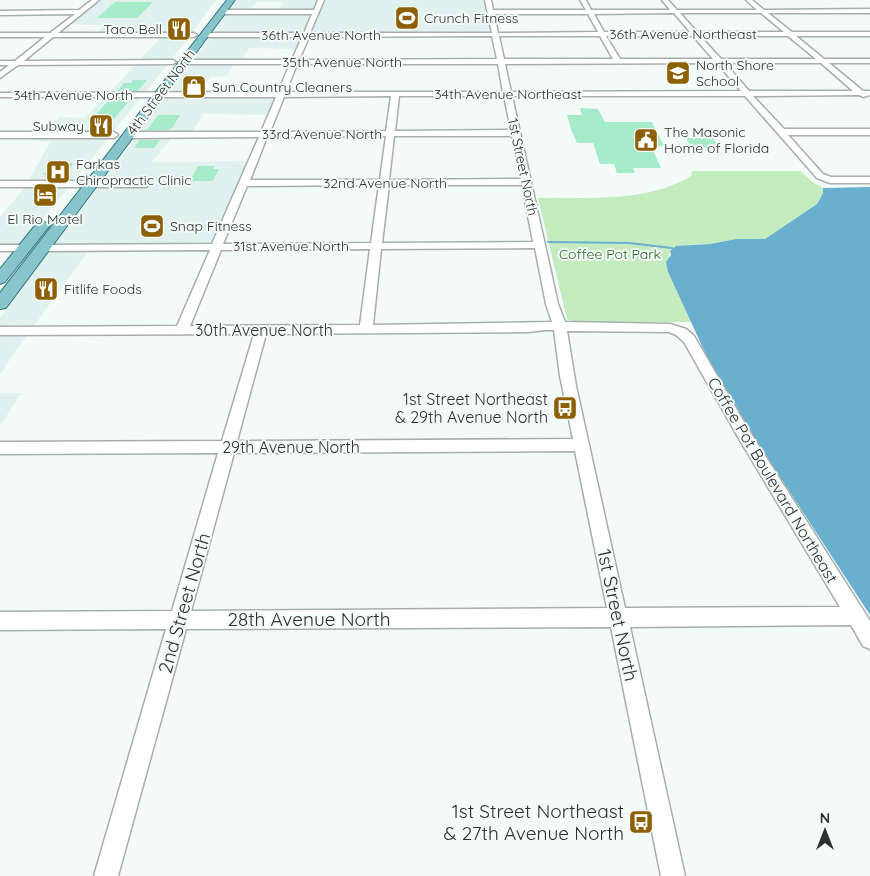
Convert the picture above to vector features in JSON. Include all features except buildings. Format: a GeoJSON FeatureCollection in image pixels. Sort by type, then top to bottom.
{"type":"FeatureCollection","features":[{"type":"Feature","properties":{"kind":"main road","name":"4th Street North"},"geometry":{"type":"LineString","coordinates":[[114,135],[222,0]]}},
{"type":"Feature","properties":{"kind":"main road","name":"4th Street North"},"geometry":{"type":"LineString","coordinates":[[0,304],[92,184],[107,153],[129,135],[231,0]]}},
{"type":"Feature","properties":{"kind":"main road"},"geometry":{"type":"LineString","coordinates":[[212,12],[217,13],[209,24],[212,25]]}},
{"type":"Feature","properties":{"kind":"main road"},"geometry":{"type":"LineString","coordinates":[[184,62],[181,60],[196,39],[197,36],[194,35]]}},
{"type":"Feature","properties":{"kind":"main road"},"geometry":{"type":"LineString","coordinates":[[107,153],[119,138],[114,135]]}},
{"type":"Feature","properties":{"kind":"main road"},"geometry":{"type":"LineString","coordinates":[[0,279],[89,167]]}},
{"type":"Feature","properties":{"kind":"main road"},"geometry":{"type":"LineString","coordinates":[[42,248],[38,246],[38,242],[56,219],[52,213]]}},
{"type":"Feature","properties":{"kind":"street"},"geometry":{"type":"LineString","coordinates":[[0,76],[96,0]]}},
{"type":"Feature","properties":{"kind":"street"},"geometry":{"type":"LineString","coordinates":[[181,330],[321,0]]}},
{"type":"Feature","properties":{"kind":"street","name":"1st Street North"},"geometry":{"type":"LineString","coordinates":[[488,0],[673,876]]}},
{"type":"Feature","properties":{"kind":"street"},"geometry":{"type":"LineString","coordinates":[[583,0],[617,61]]}},
{"type":"Feature","properties":{"kind":"street"},"geometry":{"type":"LineString","coordinates":[[665,0],[816,173],[830,180],[870,180]]}},
{"type":"Feature","properties":{"kind":"street"},"geometry":{"type":"LineString","coordinates":[[749,0],[870,101]]}},
{"type":"Feature","properties":{"kind":"street"},"geometry":{"type":"LineString","coordinates":[[845,1],[870,17]]}},
{"type":"Feature","properties":{"kind":"street"},"geometry":{"type":"LineString","coordinates":[[491,12],[870,11]]}},
{"type":"Feature","properties":{"kind":"street"},"geometry":{"type":"LineString","coordinates":[[0,13],[80,12]]}},
{"type":"Feature","properties":{"kind":"street"},"geometry":{"type":"LineString","coordinates":[[222,12],[316,12]]}},
{"type":"Feature","properties":{"kind":"street","name":"36th Avenue Northeast"},"geometry":{"type":"LineString","coordinates":[[496,35],[870,34]]}},
{"type":"Feature","properties":{"kind":"street"},"geometry":{"type":"LineString","coordinates":[[0,35],[194,35]]}},
{"type":"Feature","properties":{"kind":"street","name":"36th Avenue North"},"geometry":{"type":"LineString","coordinates":[[205,35],[306,35],[399,38],[496,35]]}},
{"type":"Feature","properties":{"kind":"street","name":"35th Avenue North"},"geometry":{"type":"LineString","coordinates":[[184,62],[295,62],[397,58],[501,61],[870,61]]}},
{"type":"Feature","properties":{"kind":"street"},"geometry":{"type":"LineString","coordinates":[[0,63],[173,62]]}},
{"type":"Feature","properties":{"kind":"street","name":"34th Avenue Northeast"},"geometry":{"type":"LineString","coordinates":[[146,95],[870,93]]}},
{"type":"Feature","properties":{"kind":"street"},"geometry":{"type":"LineString","coordinates":[[366,330],[395,94]]}},
{"type":"Feature","properties":{"kind":"street","name":"34th Avenue North"},"geometry":{"type":"LineString","coordinates":[[0,95],[146,95]]}},
{"type":"Feature","properties":{"kind":"street"},"geometry":{"type":"LineString","coordinates":[[782,132],[870,132]]}},
{"type":"Feature","properties":{"kind":"street","name":"33rd Avenue North"},"geometry":{"type":"LineString","coordinates":[[129,135],[516,134]]}},
{"type":"Feature","properties":{"kind":"street"},"geometry":{"type":"LineString","coordinates":[[0,135],[114,135]]}},
{"type":"Feature","properties":{"kind":"street","name":"32nd Avenue North"},"geometry":{"type":"LineString","coordinates":[[244,183],[526,182]]}},
{"type":"Feature","properties":{"kind":"street"},"geometry":{"type":"LineString","coordinates":[[0,184],[146,184]]}},
{"type":"Feature","properties":{"kind":"street","name":"31st Avenue North"},"geometry":{"type":"LineString","coordinates":[[42,248],[540,245]]}},
{"type":"Feature","properties":{"kind":"street"},"geometry":{"type":"LineString","coordinates":[[0,248],[25,248]]}},
{"type":"Feature","properties":{"kind":"street","name":"30th Avenue North"},"geometry":{"type":"LineString","coordinates":[[0,331],[528,328],[557,331],[583,328],[670,328]]}},
{"type":"Feature","properties":{"kind":"street","name":"Coffee Pot Boulevard Northeast"},"geometry":{"type":"LineString","coordinates":[[670,328],[681,332],[689,339],[742,433],[870,639]]}},
{"type":"Feature","properties":{"kind":"street","name":"2nd Street North"},"geometry":{"type":"LineString","coordinates":[[106,876],[261,330]]}},
{"type":"Feature","properties":{"kind":"street","name":"29th Avenue North"},"geometry":{"type":"LineString","coordinates":[[0,448],[581,445]]}},
{"type":"Feature","properties":{"kind":"street","name":"28th Avenue North"},"geometry":{"type":"LineString","coordinates":[[0,621],[856,616]]}},
{"type":"Feature","properties":{"kind":"shaded area"},"geometry":{"type":"Polygon","coordinates":[[[99,0],[216,0],[191,34],[95,34],[104,25],[68,24],[99,0]]]}},
{"type":"Feature","properties":{"kind":"shaded area"},"geometry":{"type":"Polygon","coordinates":[[[238,0],[319,0],[314,11],[277,11],[230,11],[238,0]],[[257,2],[250,10],[277,11],[284,3],[257,2]]]}},
{"type":"Feature","properties":{"kind":"shaded area"},"geometry":{"type":"Polygon","coordinates":[[[323,0],[486,0],[494,34],[309,34],[323,0]]]}},
{"type":"Feature","properties":{"kind":"shaded area"},"geometry":{"type":"Polygon","coordinates":[[[228,13],[313,13],[304,34],[213,34],[228,13]]]}},
{"type":"Feature","properties":{"kind":"shaded area"},"geometry":{"type":"Polygon","coordinates":[[[190,36],[171,60],[139,61],[161,37],[190,36]]]}},
{"type":"Feature","properties":{"kind":"shaded area"},"geometry":{"type":"Polygon","coordinates":[[[212,36],[302,37],[297,49],[249,48],[241,61],[193,61],[212,36]]]}},
{"type":"Feature","properties":{"kind":"shaded area"},"geometry":{"type":"Polygon","coordinates":[[[137,63],[169,63],[144,93],[108,94],[137,63]]]}},
{"type":"Feature","properties":{"kind":"shaded area"},"geometry":{"type":"Polygon","coordinates":[[[192,63],[235,63],[227,76],[210,77],[199,93],[169,94],[192,63]]]}},
{"type":"Feature","properties":{"kind":"shaded area"},"geometry":{"type":"Polygon","coordinates":[[[105,96],[142,96],[112,133],[40,133],[60,117],[85,118],[105,96]]]}},
{"type":"Feature","properties":{"kind":"shaded area"},"geometry":{"type":"Polygon","coordinates":[[[167,96],[277,98],[269,115],[204,114],[191,133],[139,133],[167,96]]]}},
{"type":"Feature","properties":{"kind":"shaded area"},"geometry":{"type":"Polygon","coordinates":[[[173,136],[152,162],[250,161],[214,243],[55,245],[99,186],[149,186],[151,182],[102,182],[136,137],[173,136]]]}},
{"type":"Feature","properties":{"kind":"shaded area"},"geometry":{"type":"Polygon","coordinates":[[[36,137],[109,137],[73,182],[28,182],[50,142],[32,140],[36,137]]]}},
{"type":"Feature","properties":{"kind":"shaded area"},"geometry":{"type":"Polygon","coordinates":[[[26,186],[69,186],[22,245],[0,245],[0,217],[26,186]]]}},
{"type":"Feature","properties":{"kind":"shaded area"},"geometry":{"type":"Polygon","coordinates":[[[50,250],[89,250],[33,327],[0,328],[0,318],[50,250]]]}},
{"type":"Feature","properties":{"kind":"shaded area"},"geometry":{"type":"Polygon","coordinates":[[[0,335],[27,335],[0,374],[0,335]]]}},
{"type":"Feature","properties":{"kind":"shaded area"},"geometry":{"type":"Polygon","coordinates":[[[0,393],[21,393],[0,426],[0,393]]]}},
{"type":"Feature","properties":{"kind":"green space","name":"Coffee Pot Park"},"geometry":{"type":"Polygon","coordinates":[[[692,171],[801,171],[812,182],[823,188],[823,193],[817,204],[765,239],[736,239],[710,244],[688,245],[670,251],[668,272],[691,322],[575,322],[567,319],[538,198],[597,198],[637,195],[674,185],[691,176],[692,171]]]}},
{"type":"Feature","properties":{"kind":"water"},"geometry":{"type":"Polygon","coordinates":[[[870,187],[870,615],[756,440],[708,359],[668,272],[666,262],[671,255],[670,251],[676,246],[710,244],[736,239],[765,239],[817,204],[823,193],[823,188],[870,187]]]}},
{"type":"Feature","properties":{"kind":"waterway"},"geometry":{"type":"LineString","coordinates":[[548,242],[629,243],[672,248]]}},
{"type":"Feature","properties":{"kind":"place","name":"Crunch Fitness"},"geometry":{"type":"Point","coordinates":[407,18]}},
{"type":"Feature","properties":{"kind":"place","name":"Taco Bell"},"geometry":{"type":"Point","coordinates":[179,29]}},
{"type":"Feature","properties":{"kind":"place","name":"North Shore School"},"geometry":{"type":"Point","coordinates":[678,73]}},
{"type":"Feature","properties":{"kind":"place","name":"Sun Country Cleaners"},"geometry":{"type":"Point","coordinates":[194,87]}},
{"type":"Feature","properties":{"kind":"place","name":"Subway"},"geometry":{"type":"Point","coordinates":[101,126]}},
{"type":"Feature","properties":{"kind":"place","name":"The Masonic Home of Florida"},"geometry":{"type":"Point","coordinates":[646,140]}},
{"type":"Feature","properties":{"kind":"place","name":"Farkas Chiropractic Clinic"},"geometry":{"type":"Point","coordinates":[58,172]}},
{"type":"Feature","properties":{"kind":"place","name":"El Rio Motel"},"geometry":{"type":"Point","coordinates":[45,195]}},
{"type":"Feature","properties":{"kind":"place","name":"Snap Fitness"},"geometry":{"type":"Point","coordinates":[152,226]}},
{"type":"Feature","properties":{"kind":"place","name":"Fitlife Foods"},"geometry":{"type":"Point","coordinates":[46,289]}},
{"type":"Feature","properties":{"kind":"place","name":"1st Street Northeast & 29th Avenue North"},"geometry":{"type":"Point","coordinates":[565,408]}},
{"type":"Feature","properties":{"kind":"place","name":"1st Street Northeast & 27th Avenue North"},"geometry":{"type":"Point","coordinates":[641,822]}}]}
